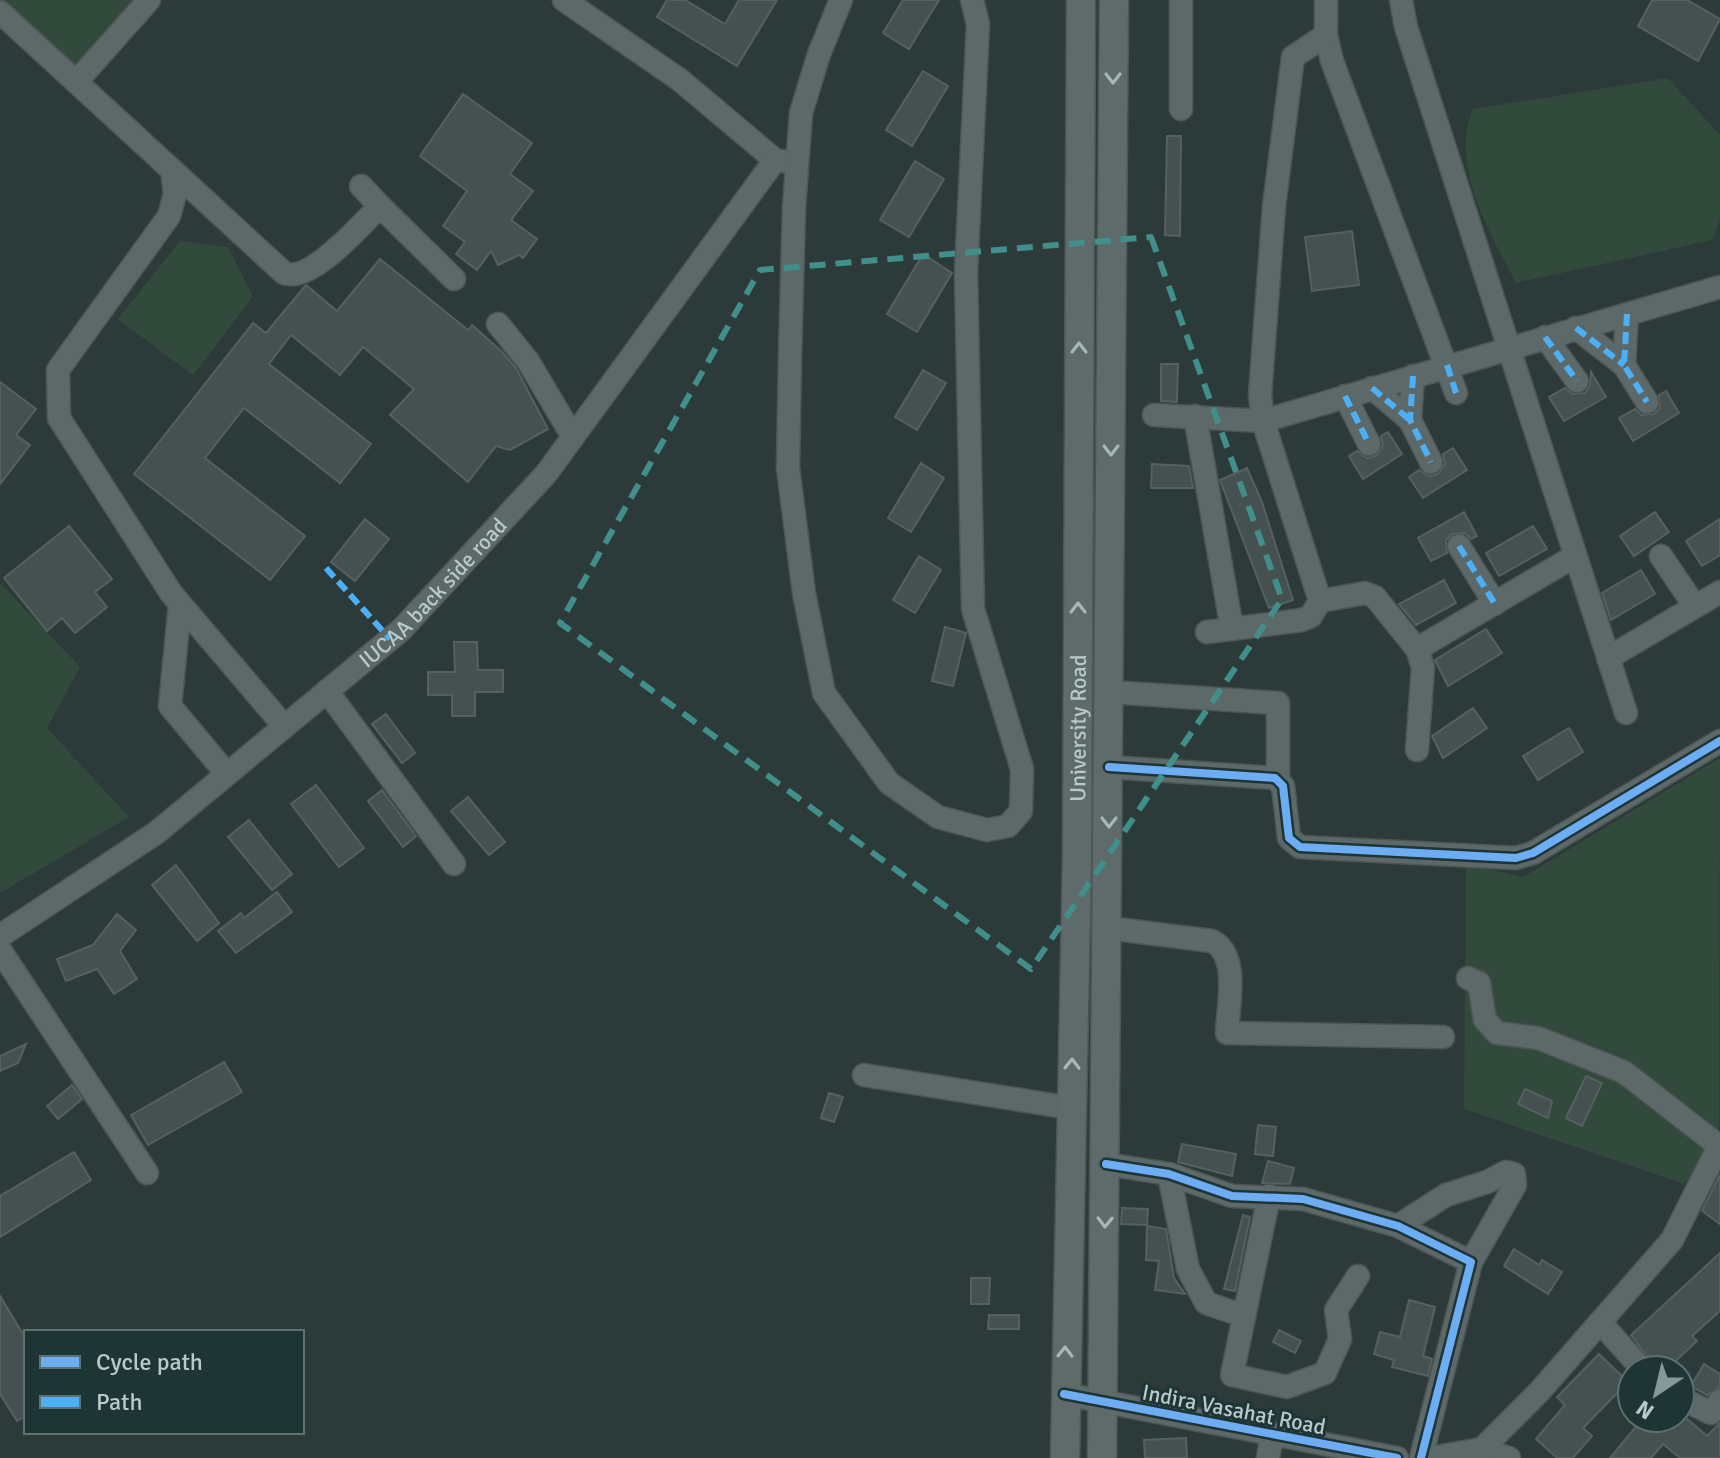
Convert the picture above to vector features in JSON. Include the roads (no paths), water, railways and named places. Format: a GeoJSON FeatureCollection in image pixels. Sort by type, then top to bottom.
{"type":"FeatureCollection","features":[{"type":"Feature","properties":{"kind":"main road","name":"University Road"},"geometry":{"type":"LineString","coordinates":[[1065,1458],[1077,859],[1081,0]]}},
{"type":"Feature","properties":{"kind":"main road","name":"University Road"},"geometry":{"type":"LineString","coordinates":[[1102,1458],[1114,0]]}},
{"type":"Feature","properties":{"kind":"street"},"geometry":{"type":"LineString","coordinates":[[76,82],[149,0]]}},
{"type":"Feature","properties":{"kind":"street"},"geometry":{"type":"LineString","coordinates":[[564,0],[680,80],[786,162]]}},
{"type":"Feature","properties":{"kind":"street"},"geometry":{"type":"LineString","coordinates":[[841,0],[819,54],[786,162],[788,468],[804,593],[824,693],[889,783],[938,817],[987,830],[1008,826],[1021,811],[1022,769],[973,609],[966,273],[978,24],[972,0]]}},
{"type":"Feature","properties":{"kind":"street"},"geometry":{"type":"LineString","coordinates":[[1181,0],[1181,109]]}},
{"type":"Feature","properties":{"kind":"street"},"geometry":{"type":"LineString","coordinates":[[1326,0],[1326,35],[1332,61],[1456,393]]}},
{"type":"Feature","properties":{"kind":"street"},"geometry":{"type":"LineString","coordinates":[[1401,0],[1406,27],[1626,713]]}},
{"type":"Feature","properties":{"kind":"street"},"geometry":{"type":"LineString","coordinates":[[0,12],[284,273],[294,277],[305,274],[380,206]]}},
{"type":"Feature","properties":{"kind":"street"},"geometry":{"type":"LineString","coordinates":[[1207,632],[1302,620],[1311,616],[1320,601],[1263,421],[1260,395],[1274,206],[1293,57],[1326,35]]}},
{"type":"Feature","properties":{"kind":"street","name":"IUCAA back side road"},"geometry":{"type":"LineString","coordinates":[[0,936],[156,833],[401,630],[546,474],[786,162]]}},
{"type":"Feature","properties":{"kind":"street"},"geometry":{"type":"LineString","coordinates":[[172,170],[175,194],[169,216],[58,370],[59,418],[180,604],[284,726]]}},
{"type":"Feature","properties":{"kind":"street"},"geometry":{"type":"LineString","coordinates":[[361,186],[454,279]]}},
{"type":"Feature","properties":{"kind":"street"},"geometry":{"type":"LineString","coordinates":[[1154,415],[1263,421],[1720,287]]}},
{"type":"Feature","properties":{"kind":"street"},"geometry":{"type":"LineString","coordinates":[[1624,365],[1627,314]]}},
{"type":"Feature","properties":{"kind":"street"},"geometry":{"type":"LineString","coordinates":[[498,324],[528,361],[573,437]]}},
{"type":"Feature","properties":{"kind":"street"},"geometry":{"type":"LineString","coordinates":[[1576,328],[1624,365],[1647,402]]}},
{"type":"Feature","properties":{"kind":"street"},"geometry":{"type":"LineString","coordinates":[[1545,337],[1577,381]]}},
{"type":"Feature","properties":{"kind":"street"},"geometry":{"type":"LineString","coordinates":[[1410,420],[1413,376]]}},
{"type":"Feature","properties":{"kind":"street"},"geometry":{"type":"LineString","coordinates":[[1372,388],[1410,420],[1431,462]]}},
{"type":"Feature","properties":{"kind":"street"},"geometry":{"type":"LineString","coordinates":[[1345,396],[1369,444]]}},
{"type":"Feature","properties":{"kind":"street"},"geometry":{"type":"LineString","coordinates":[[1195,416],[1232,629]]}},
{"type":"Feature","properties":{"kind":"street"},"geometry":{"type":"LineString","coordinates":[[1459,546],[1495,604]]}},
{"type":"Feature","properties":{"kind":"street"},"geometry":{"type":"LineString","coordinates":[[1417,649],[1575,556]]}},
{"type":"Feature","properties":{"kind":"street"},"geometry":{"type":"LineString","coordinates":[[1661,556],[1694,605]]}},
{"type":"Feature","properties":{"kind":"street"},"geometry":{"type":"LineString","coordinates":[[1608,658],[1720,592]]}},
{"type":"Feature","properties":{"kind":"street"},"geometry":{"type":"LineString","coordinates":[[1320,601],[1365,593],[1375,597],[1417,649],[1423,667],[1417,750]]}},
{"type":"Feature","properties":{"kind":"street"},"geometry":{"type":"LineString","coordinates":[[180,604],[170,706],[227,774]]}},
{"type":"Feature","properties":{"kind":"street"},"geometry":{"type":"LineString","coordinates":[[327,691],[454,864]]}},
{"type":"Feature","properties":{"kind":"street"},"geometry":{"type":"LineString","coordinates":[[1109,692],[1278,703],[1278,779],[1284,790],[1289,838],[1297,846],[1516,858],[1533,853],[1720,741]]}},
{"type":"Feature","properties":{"kind":"street"},"geometry":{"type":"LineString","coordinates":[[1109,767],[1278,779]]}},
{"type":"Feature","properties":{"kind":"street"},"geometry":{"type":"LineString","coordinates":[[1108,928],[1212,941],[1221,946],[1227,955],[1227,1033],[1443,1037]]}},
{"type":"Feature","properties":{"kind":"street"},"geometry":{"type":"LineString","coordinates":[[0,950],[147,1173]]}},
{"type":"Feature","properties":{"kind":"street"},"geometry":{"type":"LineString","coordinates":[[1468,978],[1479,983],[1485,1020],[1497,1033],[1538,1038],[1584,1053],[1624,1072],[1720,1145],[1672,1240],[1600,1322],[1475,1453]]}},
{"type":"Feature","properties":{"kind":"street"},"geometry":{"type":"LineString","coordinates":[[864,1075],[1071,1108]]}},
{"type":"Feature","properties":{"kind":"street"},"geometry":{"type":"LineString","coordinates":[[1106,1164],[1169,1174],[1232,1196],[1303,1199],[1398,1226],[1471,1262]]}},
{"type":"Feature","properties":{"kind":"street"},"geometry":{"type":"LineString","coordinates":[[1398,1226],[1446,1195],[1510,1172],[1514,1174],[1515,1185],[1471,1262],[1421,1458]]}},
{"type":"Feature","properties":{"kind":"street"},"geometry":{"type":"LineString","coordinates":[[1169,1174],[1188,1269],[1206,1303],[1244,1316]]}},
{"type":"Feature","properties":{"kind":"street"},"geometry":{"type":"LineString","coordinates":[[1269,1196],[1232,1375],[1287,1387],[1325,1373],[1340,1339],[1336,1310],[1358,1276]]}},
{"type":"Feature","properties":{"kind":"street"},"geometry":{"type":"LineString","coordinates":[[1600,1322],[1629,1354]]}},
{"type":"Feature","properties":{"kind":"street","name":"Indira Vasahat Road"},"geometry":{"type":"LineString","coordinates":[[1064,1394],[1397,1458]]}},
{"type":"Feature","properties":{"kind":"street"},"geometry":{"type":"LineString","coordinates":[[1696,1406],[1711,1413],[1720,1401]]}},
{"type":"Feature","properties":{"kind":"street"},"geometry":{"type":"LineString","coordinates":[[1268,1458],[1272,1435]]}},
{"type":"Feature","properties":{"kind":"street"},"geometry":{"type":"LineString","coordinates":[[1430,1458],[1475,1453],[1509,1458]]}}]}
